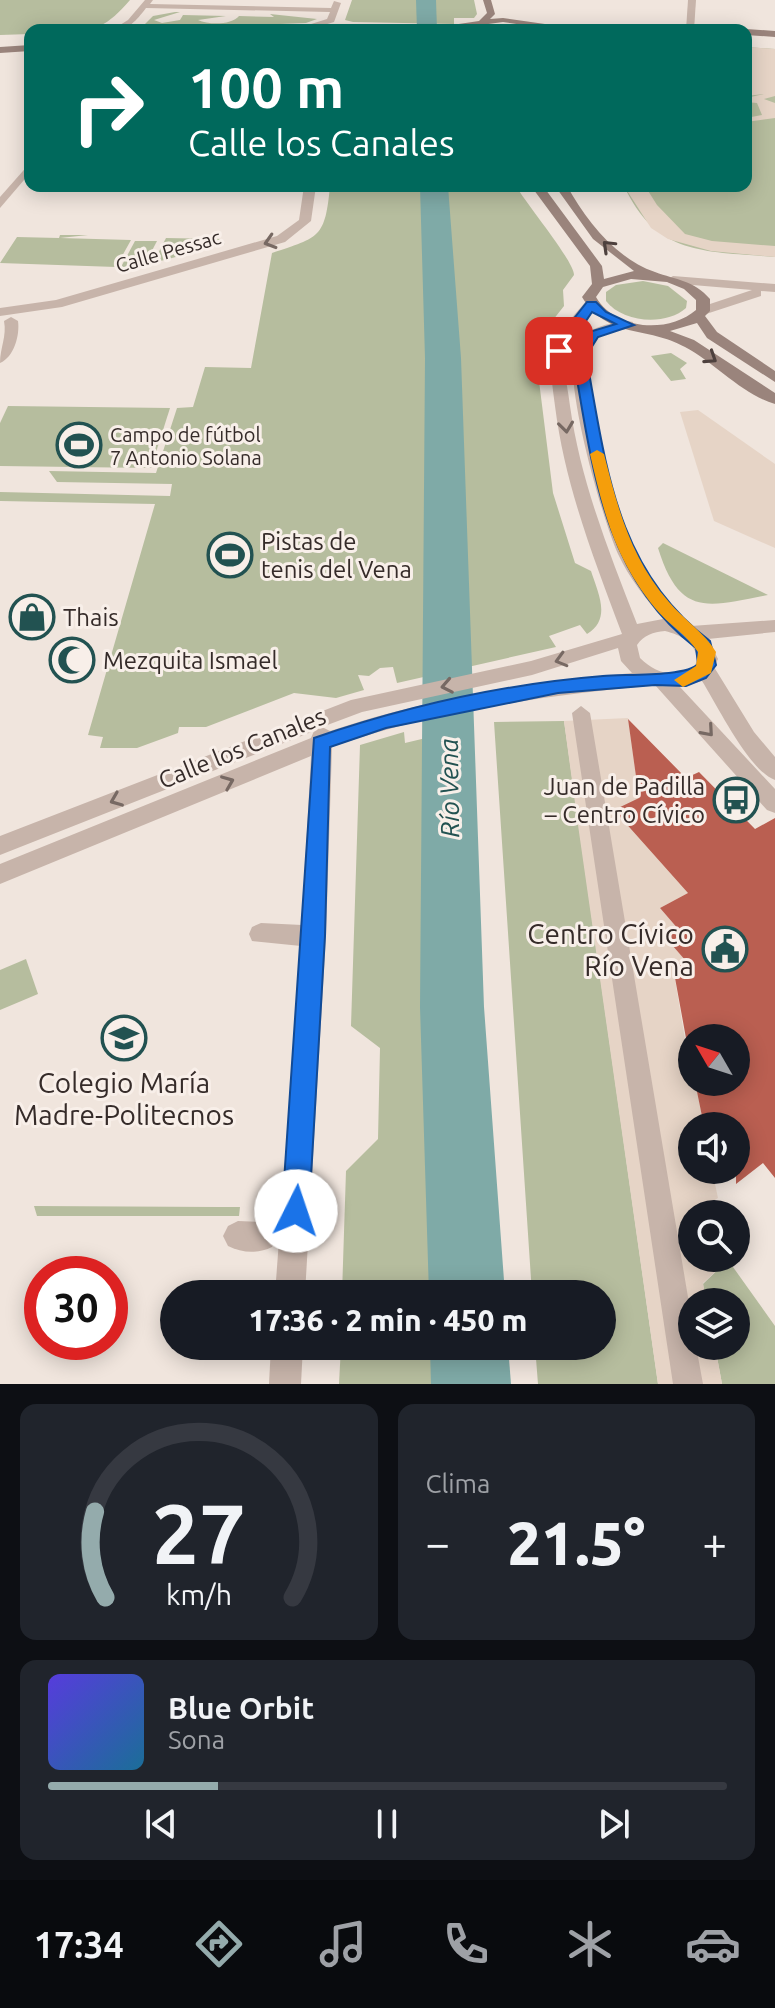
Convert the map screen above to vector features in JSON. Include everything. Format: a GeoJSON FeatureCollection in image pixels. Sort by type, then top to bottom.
{"type":"FeatureCollection","features":[{"type":"Feature","properties":{"kind":"main road"},"geometry":{"type":"LineString","coordinates":[[479,24],[491,14],[487,0]]}},
{"type":"Feature","properties":{"kind":"main road"},"geometry":{"type":"LineString","coordinates":[[482,24],[511,17],[527,24]]}},
{"type":"Feature","properties":{"kind":"main road"},"geometry":{"type":"LineString","coordinates":[[752,32],[775,34]]}},
{"type":"Feature","properties":{"kind":"main road"},"geometry":{"type":"LineString","coordinates":[[0,41],[24,40]]}},
{"type":"Feature","properties":{"kind":"main road"},"geometry":{"type":"LineString","coordinates":[[0,50],[24,48]]}},
{"type":"Feature","properties":{"kind":"main road"},"geometry":{"type":"LineString","coordinates":[[541,192],[596,266],[598,284]]}},
{"type":"Feature","properties":{"kind":"main road"},"geometry":{"type":"LineString","coordinates":[[565,192],[602,241],[624,260],[653,276]]}},
{"type":"Feature","properties":{"kind":"main road"},"geometry":{"type":"LineString","coordinates":[[775,378],[712,335],[701,313],[698,293],[673,280],[653,276],[621,276],[598,284],[589,297],[591,304],[601,314],[689,343],[775,400]]}},
{"type":"Feature","properties":{"kind":"main road"},"geometry":{"type":"LineString","coordinates":[[635,326],[669,327],[701,313]]}},
{"type":"Feature","properties":{"kind":"street"},"geometry":{"type":"LineString","coordinates":[[331,20],[339,0]]}},
{"type":"Feature","properties":{"kind":"street"},"geometry":{"type":"LineString","coordinates":[[688,24],[692,0]]}},
{"type":"Feature","properties":{"kind":"street"},"geometry":{"type":"LineString","coordinates":[[135,24],[149,2],[176,7],[249,4],[335,10]]}},
{"type":"Feature","properties":{"kind":"street"},"geometry":{"type":"LineString","coordinates":[[320,24],[331,20],[342,24]]}},
{"type":"Feature","properties":{"kind":"street"},"geometry":{"type":"LineString","coordinates":[[0,205],[24,174]]}},
{"type":"Feature","properties":{"kind":"street","name":"Calle Pessac"},"geometry":{"type":"LineString","coordinates":[[3,319],[287,236],[305,221],[309,192]]}},
{"type":"Feature","properties":{"kind":"street"},"geometry":{"type":"LineString","coordinates":[[673,280],[775,290]]}},
{"type":"Feature","properties":{"kind":"street"},"geometry":{"type":"LineString","coordinates":[[701,313],[738,297],[775,290]]}},
{"type":"Feature","properties":{"kind":"street"},"geometry":{"type":"LineString","coordinates":[[591,304],[564,339],[559,351],[559,377],[569,456],[588,520],[631,637]]}},
{"type":"Feature","properties":{"kind":"street"},"geometry":{"type":"LineString","coordinates":[[0,359],[15,328],[3,319]]}},
{"type":"Feature","properties":{"kind":"street"},"geometry":{"type":"LineString","coordinates":[[635,326],[601,330],[586,341],[580,352],[602,481],[625,550],[647,588],[704,645],[706,667],[747,737],[775,772]]}},
{"type":"Feature","properties":{"kind":"street"},"geometry":{"type":"LineString","coordinates":[[775,626],[688,632],[655,626],[631,637],[627,645],[631,661],[658,679],[775,804]]}},
{"type":"Feature","properties":{"kind":"street"},"geometry":{"type":"LineString","coordinates":[[658,679],[686,680],[751,630]]}},
{"type":"Feature","properties":{"kind":"street","name":"Calle los Canales"},"geometry":{"type":"LineString","coordinates":[[0,874],[320,743],[491,688],[631,637]]}},
{"type":"Feature","properties":{"kind":"street","name":"Calle los Canales"},"geometry":{"type":"LineString","coordinates":[[0,846],[345,710],[404,694],[658,679]]}},
{"type":"Feature","properties":{"kind":"street"},"geometry":{"type":"LineString","coordinates":[[291,1280],[314,936],[320,743],[323,727],[345,710]]}},
{"type":"Feature","properties":{"kind":"street"},"geometry":{"type":"LineString","coordinates":[[581,713],[688,1384]]}},
{"type":"Feature","properties":{"kind":"street"},"geometry":{"type":"LineString","coordinates":[[261,934],[314,936]]}},
{"type":"Feature","properties":{"kind":"street"},"geometry":{"type":"LineString","coordinates":[[285,1384],[286,1360]]}},
{"type":"Feature","properties":{"kind":"green space"},"geometry":{"type":"Polygon","coordinates":[[[0,0],[130,0],[103,24],[24,24],[24,34],[0,35],[0,0]]]}},
{"type":"Feature","properties":{"kind":"green space"},"geometry":{"type":"Polygon","coordinates":[[[352,0],[474,0],[477,14],[474,18],[454,18],[454,24],[353,22],[345,20],[352,0]]]}},
{"type":"Feature","properties":{"kind":"green space"},"geometry":{"type":"Polygon","coordinates":[[[180,12],[154,20],[162,23],[180,20],[183,15],[226,16],[198,20],[208,23],[231,21],[239,16],[274,17],[270,14],[317,19],[306,23],[281,24],[145,24],[153,16],[180,12]]]}},
{"type":"Feature","properties":{"kind":"green space"},"geometry":{"type":"Polygon","coordinates":[[[752,47],[775,49],[775,257],[685,246],[652,226],[627,192],[752,192],[752,47]]]}},
{"type":"Feature","properties":{"kind":"green space"},"geometry":{"type":"Polygon","coordinates":[[[329,192],[520,192],[566,258],[574,275],[563,290],[564,306],[538,339],[536,357],[553,493],[575,563],[591,571],[601,605],[599,621],[587,634],[580,625],[549,636],[556,647],[397,683],[393,667],[380,668],[369,676],[358,675],[364,690],[336,698],[294,693],[206,727],[179,727],[178,733],[137,748],[100,748],[103,737],[88,735],[155,504],[0,501],[0,492],[170,496],[172,484],[57,482],[49,471],[156,473],[177,408],[193,407],[205,367],[251,368],[272,253],[310,238],[317,233],[326,216],[329,192]]]}},
{"type":"Feature","properties":{"kind":"green space"},"geometry":{"type":"Polygon","coordinates":[[[60,235],[88,235],[60,238],[131,240],[116,267],[0,263],[17,237],[59,238],[60,235]]]}},
{"type":"Feature","properties":{"kind":"green space"},"geometry":{"type":"Polygon","coordinates":[[[166,238],[219,239],[225,244],[153,263],[166,238]]]}},
{"type":"Feature","properties":{"kind":"green space"},"geometry":{"type":"Polygon","coordinates":[[[135,241],[157,241],[144,266],[121,267],[135,241]]]}},
{"type":"Feature","properties":{"kind":"green space"},"geometry":{"type":"Polygon","coordinates":[[[643,281],[668,286],[687,301],[686,308],[667,318],[645,320],[623,314],[606,301],[606,292],[616,285],[643,281]]]}},
{"type":"Feature","properties":{"kind":"green space"},"geometry":{"type":"Polygon","coordinates":[[[671,353],[687,363],[680,369],[686,379],[671,381],[651,356],[671,353]]]}},
{"type":"Feature","properties":{"kind":"green space","name":"Campo de fútbol 7 Antonio Solana"},"geometry":{"type":"Polygon","coordinates":[[[8,406],[170,408],[151,468],[0,466],[0,423],[8,406]]]}},
{"type":"Feature","properties":{"kind":"green space"},"geometry":{"type":"Polygon","coordinates":[[[663,543],[768,595],[713,604],[687,597],[676,587],[667,571],[658,548],[663,543]]]}},
{"type":"Feature","properties":{"kind":"green space"},"geometry":{"type":"Polygon","coordinates":[[[564,721],[658,1384],[538,1384],[536,1360],[616,1360],[616,1280],[531,1280],[494,722],[564,721]]]}},
{"type":"Feature","properties":{"kind":"green space"},"geometry":{"type":"Polygon","coordinates":[[[404,732],[405,743],[426,738],[438,1280],[342,1280],[346,1171],[378,1139],[380,1048],[351,1026],[360,745],[404,732]]]}},
{"type":"Feature","properties":{"kind":"green space"},"geometry":{"type":"Polygon","coordinates":[[[26,959],[38,994],[0,1010],[0,970],[26,959]]]}},
{"type":"Feature","properties":{"kind":"green space"},"geometry":{"type":"Polygon","coordinates":[[[34,1206],[240,1207],[239,1216],[37,1216],[34,1206]]]}},
{"type":"Feature","properties":{"kind":"green space"},"geometry":{"type":"Polygon","coordinates":[[[716,1272],[737,1272],[748,1288],[704,1288],[703,1284],[716,1272]]]}},
{"type":"Feature","properties":{"kind":"green space"},"geometry":{"type":"Polygon","coordinates":[[[750,1291],[775,1326],[775,1384],[722,1384],[718,1360],[750,1360],[750,1291]]]}},
{"type":"Feature","properties":{"kind":"green space"},"geometry":{"type":"Polygon","coordinates":[[[340,1360],[439,1360],[440,1384],[339,1384],[340,1360]]]}},
{"type":"Feature","properties":{"kind":"shaded area"},"geometry":{"type":"Polygon","coordinates":[[[752,47],[775,49],[775,96],[764,99],[775,103],[775,118],[752,121],[752,117],[762,115],[757,103],[752,103],[752,97],[764,94],[752,95],[752,47]]]}},
{"type":"Feature","properties":{"kind":"shaded area"},"geometry":{"type":"Polygon","coordinates":[[[628,192],[649,192],[685,234],[712,241],[775,246],[775,257],[711,251],[668,239],[651,228],[628,192]]]}},
{"type":"Feature","properties":{"kind":"shaded area"},"geometry":{"type":"Polygon","coordinates":[[[698,410],[775,464],[775,548],[714,521],[680,412],[698,410]]]}},
{"type":"Feature","properties":{"kind":"shaded area"},"geometry":{"type":"Polygon","coordinates":[[[628,718],[639,798],[688,893],[660,908],[679,930],[666,938],[685,960],[673,967],[682,1024],[678,1024],[678,1096],[698,1096],[701,1112],[678,1112],[678,1184],[715,1184],[718,1198],[678,1200],[678,1272],[715,1272],[703,1283],[704,1288],[678,1288],[678,1360],[718,1360],[722,1384],[658,1384],[564,721],[628,718]]]}},
{"type":"Feature","properties":{"kind":"building","name":"Centro Cívico Río Vena"},"geometry":{"type":"Polygon","coordinates":[[[628,719],[686,778],[699,772],[755,829],[775,818],[775,1178],[763,1163],[750,1173],[750,1112],[701,1112],[698,1096],[750,1096],[750,1024],[683,1024],[673,967],[685,960],[666,938],[679,930],[660,908],[688,893],[614,810],[639,798],[628,719]]]}},
{"type":"Feature","properties":{"kind":"waterway","name":"Río Vena"},"geometry":{"type":"LineString","coordinates":[[426,0],[427,24]]}},
{"type":"Feature","properties":{"kind":"waterway","name":"Río Vena"},"geometry":{"type":"LineString","coordinates":[[434,192],[443,358],[452,1007],[466,1280]]}},
{"type":"Feature","properties":{"kind":"waterway","name":"Río Vena"},"geometry":{"type":"LineString","coordinates":[[470,1360],[471,1384]]}},
{"type":"Feature","properties":{"kind":"slow traffic"},"geometry":{"type":"LineString","coordinates":[[597,454],[615,528],[637,573],[662,606],[684,630],[699,639],[707,652],[705,669],[683,680]]}},
{"type":"Feature","properties":{"kind":"place","name":"Campo de fútbol 7 Antonio Solana"},"geometry":{"type":"Point","coordinates":[79,445]}},
{"type":"Feature","properties":{"kind":"place","name":"Pistas de tenis del Vena"},"geometry":{"type":"Point","coordinates":[230,555]}},
{"type":"Feature","properties":{"kind":"place","name":"Thais"},"geometry":{"type":"Point","coordinates":[32,617]}},
{"type":"Feature","properties":{"kind":"place","name":"Mezquita Ismael"},"geometry":{"type":"Point","coordinates":[72,660]}},
{"type":"Feature","properties":{"kind":"place","name":"Juan de Padilla – Centro Cívico"},"geometry":{"type":"Point","coordinates":[736,800]}},
{"type":"Feature","properties":{"kind":"place","name":"Centro Cívico Río Vena"},"geometry":{"type":"Point","coordinates":[725,949]}},
{"type":"Feature","properties":{"kind":"place","name":"Colegio María Madre-Politecnos"},"geometry":{"type":"Point","coordinates":[124,1038]}},
{"type":"Feature","properties":{"kind":"route"},"geometry":{"type":"LineString","coordinates":[[296,1211],[314,936],[320,743],[383,721],[558,686],[655,678],[686,680],[700,674],[707,665],[704,645],[684,630],[637,573],[615,528],[602,481],[579,356],[586,341],[594,334],[610,327],[628,325],[601,314],[591,304],[585,317],[564,339],[559,351]]}}]}
